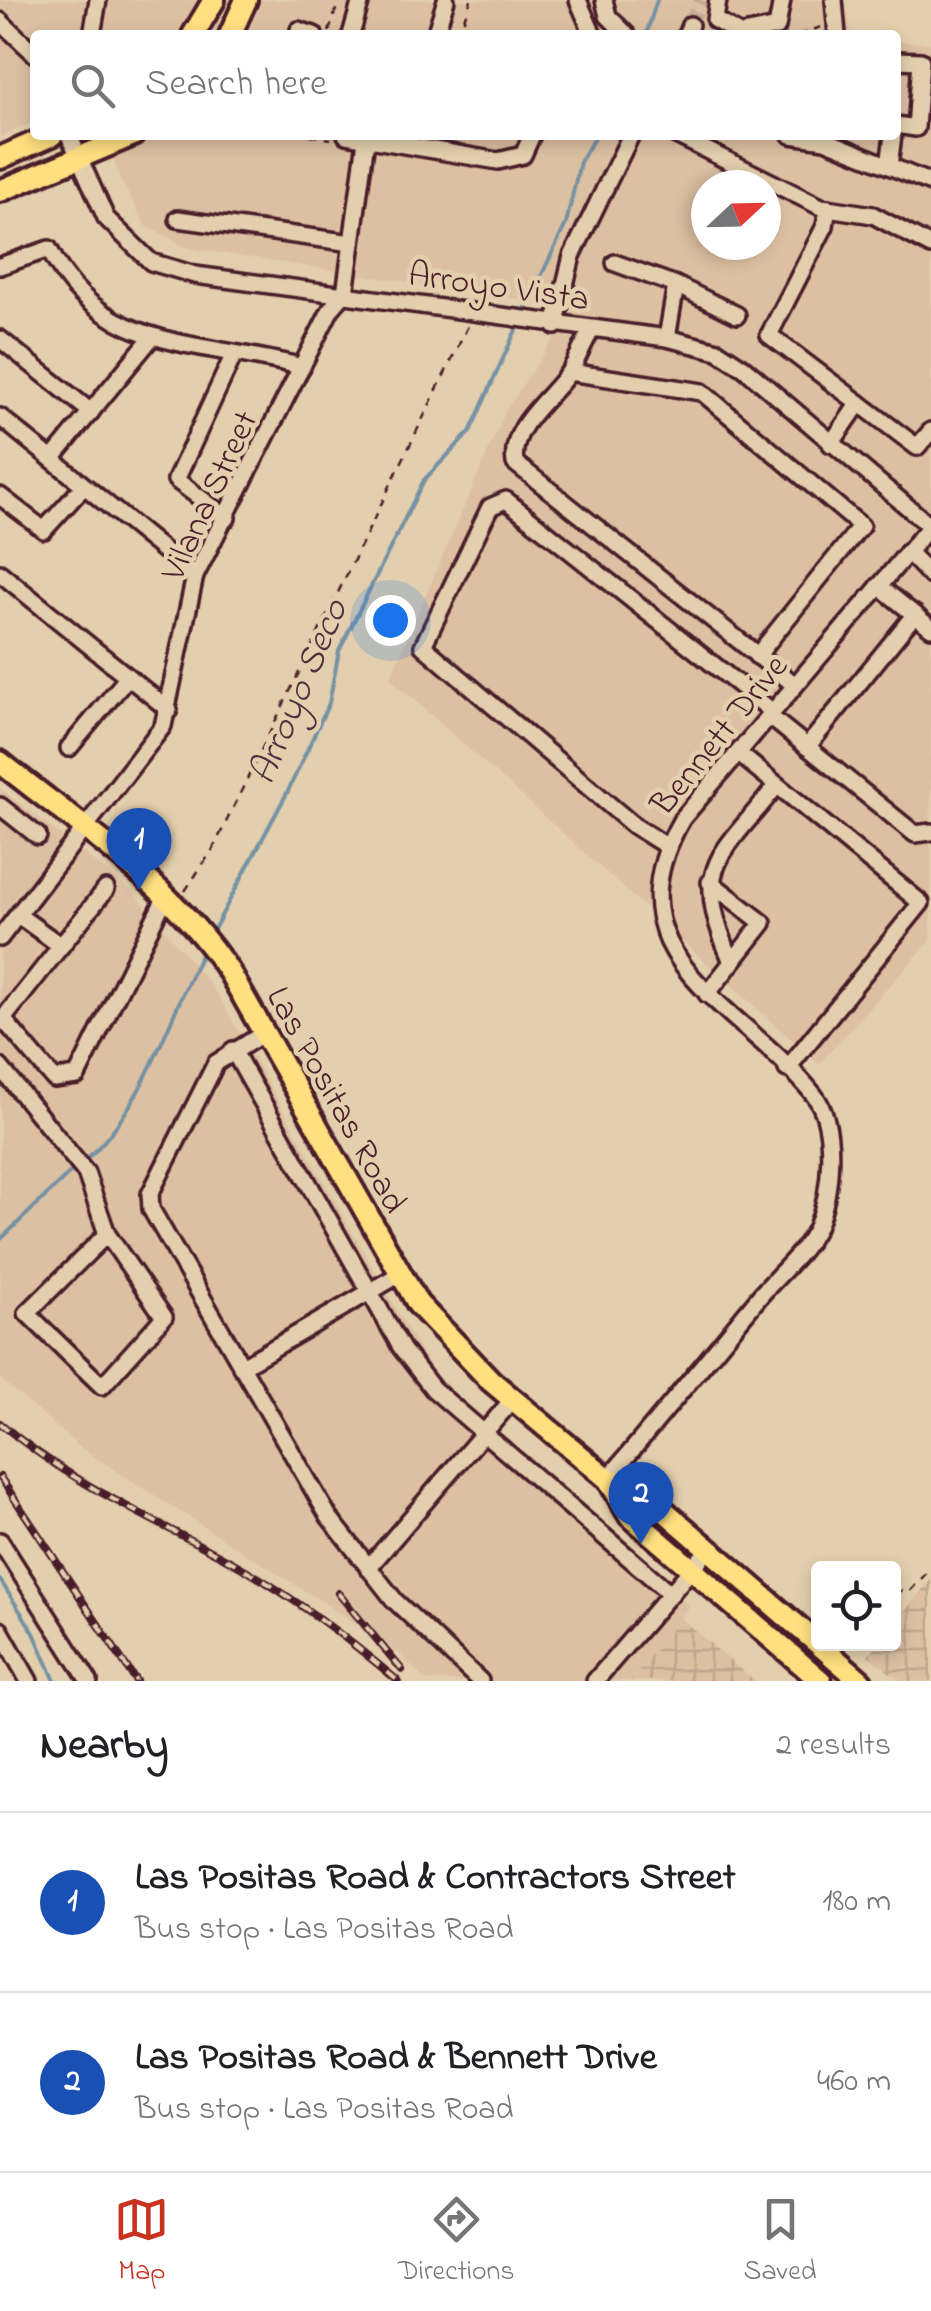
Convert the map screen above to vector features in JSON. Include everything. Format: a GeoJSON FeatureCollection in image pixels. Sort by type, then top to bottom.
{"type":"FeatureCollection","features":[{"type":"Feature","properties":{"kind":"main road"},"geometry":{"type":"LineString","coordinates":[[197,30],[214,0]]}},
{"type":"Feature","properties":{"kind":"main road"},"geometry":{"type":"LineString","coordinates":[[232,30],[246,0]]}},
{"type":"Feature","properties":{"kind":"main road"},"geometry":{"type":"LineString","coordinates":[[0,158],[41,140]]}},
{"type":"Feature","properties":{"kind":"main road"},"geometry":{"type":"LineString","coordinates":[[0,191],[122,140]]}},
{"type":"Feature","properties":{"kind":"main road","name":"Las Positas Road"},"geometry":{"type":"LineString","coordinates":[[0,762],[171,900],[230,973],[400,1274],[418,1304],[451,1342],[608,1478],[630,1516],[820,1681]]}},
{"type":"Feature","properties":{"kind":"main road","name":"Las Positas Road"},"geometry":{"type":"LineString","coordinates":[[608,1478],[638,1488],[861,1681]]}},
{"type":"Feature","properties":{"kind":"street"},"geometry":{"type":"LineString","coordinates":[[93,30],[98,0]]}},
{"type":"Feature","properties":{"kind":"street"},"geometry":{"type":"LineString","coordinates":[[352,30],[361,0]]}},
{"type":"Feature","properties":{"kind":"street"},"geometry":{"type":"LineString","coordinates":[[437,30],[446,0]]}},
{"type":"Feature","properties":{"kind":"street"},"geometry":{"type":"LineString","coordinates":[[578,0],[589,30]]}},
{"type":"Feature","properties":{"kind":"street"},"geometry":{"type":"LineString","coordinates":[[604,0],[608,16],[621,30]]}},
{"type":"Feature","properties":{"kind":"street"},"geometry":{"type":"LineString","coordinates":[[718,0],[715,20],[731,30]]}},
{"type":"Feature","properties":{"kind":"street"},"geometry":{"type":"LineString","coordinates":[[760,30],[777,27],[782,0]]}},
{"type":"Feature","properties":{"kind":"street"},"geometry":{"type":"LineString","coordinates":[[832,30],[834,0]]}},
{"type":"Feature","properties":{"kind":"street"},"geometry":{"type":"LineString","coordinates":[[0,21],[30,49]]}},
{"type":"Feature","properties":{"kind":"street"},"geometry":{"type":"LineString","coordinates":[[901,60],[921,61],[916,128],[901,126]]}},
{"type":"Feature","properties":{"kind":"street","name":"Arroyo Vista"},"geometry":{"type":"LineString","coordinates":[[70,140],[106,218],[151,262],[195,275],[667,338],[718,350],[930,526]]}},
{"type":"Feature","properties":{"kind":"street"},"geometry":{"type":"LineString","coordinates":[[345,293],[366,140],[403,141],[498,162],[523,155],[530,140]]}},
{"type":"Feature","properties":{"kind":"street"},"geometry":{"type":"LineString","coordinates":[[556,326],[572,256],[629,140]]}},
{"type":"Feature","properties":{"kind":"street"},"geometry":{"type":"LineString","coordinates":[[686,140],[828,208],[873,215],[929,240]]}},
{"type":"Feature","properties":{"kind":"street"},"geometry":{"type":"LineString","coordinates":[[831,140],[931,183]]}},
{"type":"Feature","properties":{"kind":"street"},"geometry":{"type":"LineString","coordinates":[[888,166],[892,140]]}},
{"type":"Feature","properties":{"kind":"street"},"geometry":{"type":"LineString","coordinates":[[828,208],[825,226],[770,335],[917,448],[931,431]]}},
{"type":"Feature","properties":{"kind":"street"},"geometry":{"type":"LineString","coordinates":[[178,219],[352,243]]}},
{"type":"Feature","properties":{"kind":"street"},"geometry":{"type":"LineString","coordinates":[[0,266],[49,249],[63,278],[97,310],[131,331],[302,367]]}},
{"type":"Feature","properties":{"kind":"street"},"geometry":{"type":"LineString","coordinates":[[615,263],[737,315]]}},
{"type":"Feature","properties":{"kind":"street"},"geometry":{"type":"LineString","coordinates":[[667,338],[676,286]]}},
{"type":"Feature","properties":{"kind":"street","name":"Vilana Street"},"geometry":{"type":"LineString","coordinates":[[0,938],[162,726],[169,710],[196,576],[330,309],[345,293]]}},
{"type":"Feature","properties":{"kind":"street"},"geometry":{"type":"LineString","coordinates":[[592,328],[569,372],[531,416],[513,450],[515,463],[796,685]]}},
{"type":"Feature","properties":{"kind":"street"},"geometry":{"type":"LineString","coordinates":[[52,460],[152,336]]}},
{"type":"Feature","properties":{"kind":"street"},"geometry":{"type":"LineString","coordinates":[[0,339],[91,412]]}},
{"type":"Feature","properties":{"kind":"street"},"geometry":{"type":"LineString","coordinates":[[226,518],[176,480],[234,354]]}},
{"type":"Feature","properties":{"kind":"street"},"geometry":{"type":"LineString","coordinates":[[569,372],[702,392],[861,526],[758,656]]}},
{"type":"Feature","properties":{"kind":"street"},"geometry":{"type":"LineString","coordinates":[[831,444],[859,403]]}},
{"type":"Feature","properties":{"kind":"street"},"geometry":{"type":"LineString","coordinates":[[0,417],[196,576]]}},
{"type":"Feature","properties":{"kind":"street"},"geometry":{"type":"LineString","coordinates":[[0,496],[44,530],[84,486]]}},
{"type":"Feature","properties":{"kind":"street"},"geometry":{"type":"LineString","coordinates":[[668,847],[633,825],[423,646],[490,508],[506,500],[915,834],[931,832]]}},
{"type":"Feature","properties":{"kind":"street"},"geometry":{"type":"LineString","coordinates":[[930,526],[931,516]]}},
{"type":"Feature","properties":{"kind":"street","name":"Bennett Drive"},"geometry":{"type":"LineString","coordinates":[[608,1478],[816,1229],[833,1162],[817,1097],[686,974],[667,943],[660,877],[668,847],[682,819],[930,526]]}},
{"type":"Feature","properties":{"kind":"street"},"geometry":{"type":"LineString","coordinates":[[908,552],[931,576]]}},
{"type":"Feature","properties":{"kind":"street"},"geometry":{"type":"LineString","coordinates":[[0,573],[169,710]]}},
{"type":"Feature","properties":{"kind":"street"},"geometry":{"type":"LineString","coordinates":[[879,586],[931,628]]}},
{"type":"Feature","properties":{"kind":"street"},"geometry":{"type":"LineString","coordinates":[[807,747],[914,614]]}},
{"type":"Feature","properties":{"kind":"street"},"geometry":{"type":"LineString","coordinates":[[69,748],[128,677]]}},
{"type":"Feature","properties":{"kind":"street"},"geometry":{"type":"LineString","coordinates":[[738,753],[921,902],[787,1069]]}},
{"type":"Feature","properties":{"kind":"street"},"geometry":{"type":"LineString","coordinates":[[26,782],[2,808],[38,836]]}},
{"type":"Feature","properties":{"kind":"street"},"geometry":{"type":"LineString","coordinates":[[732,962],[715,921],[710,882],[714,864],[776,785]]}},
{"type":"Feature","properties":{"kind":"street"},"geometry":{"type":"LineString","coordinates":[[706,994],[763,923],[710,882]]}},
{"type":"Feature","properties":{"kind":"street"},"geometry":{"type":"LineString","coordinates":[[106,889],[3,1020],[54,1079],[66,1081],[77,1076],[171,900]]}},
{"type":"Feature","properties":{"kind":"street"},"geometry":{"type":"LineString","coordinates":[[18,915],[60,946]]}},
{"type":"Feature","properties":{"kind":"street"},"geometry":{"type":"LineString","coordinates":[[264,1034],[216,1063],[150,1194],[150,1209],[329,1517],[395,1601],[480,1681]]}},
{"type":"Feature","properties":{"kind":"street"},"geometry":{"type":"LineString","coordinates":[[233,1050],[402,1349],[433,1390],[671,1594]]}},
{"type":"Feature","properties":{"kind":"street"},"geometry":{"type":"LineString","coordinates":[[0,1068],[86,1173],[107,1234],[164,1317],[102,1386],[27,1313],[107,1234]]}},
{"type":"Feature","properties":{"kind":"street"},"geometry":{"type":"LineString","coordinates":[[241,1367],[400,1274]]}},
{"type":"Feature","properties":{"kind":"street"},"geometry":{"type":"LineString","coordinates":[[368,1568],[513,1399]]}},
{"type":"Feature","properties":{"kind":"street"},"geometry":{"type":"LineString","coordinates":[[0,1540],[89,1681]]}},
{"type":"Feature","properties":{"kind":"street"},"geometry":{"type":"LineString","coordinates":[[595,1681],[709,1549]]}},
{"type":"Feature","properties":{"kind":"street"},"geometry":{"type":"LineString","coordinates":[[0,1630],[29,1681]]}},
{"type":"Feature","properties":{"kind":"path"},"geometry":{"type":"LineString","coordinates":[[324,30],[339,0]]}},
{"type":"Feature","properties":{"kind":"path"},"geometry":{"type":"LineString","coordinates":[[460,30],[470,0]]}},
{"type":"Feature","properties":{"kind":"path"},"geometry":{"type":"LineString","coordinates":[[171,900],[213,848],[477,314]]}},
{"type":"Feature","properties":{"kind":"path"},"geometry":{"type":"LineString","coordinates":[[901,1591],[910,1590],[931,1568]]}},
{"type":"Feature","properties":{"kind":"shaded area"},"geometry":{"type":"Polygon","coordinates":[[[0,0],[846,0],[850,30],[30,30],[30,123],[0,137],[0,0]]]}},
{"type":"Feature","properties":{"kind":"shaded area"},"geometry":{"type":"Polygon","coordinates":[[[901,41],[931,43],[931,940],[819,1064],[390,678],[505,412],[574,308],[188,248],[145,225],[120,179],[107,140],[901,140],[901,41]]]}},
{"type":"Feature","properties":{"kind":"shaded area"},"geometry":{"type":"Polygon","coordinates":[[[0,788],[133,892],[215,990],[439,1384],[689,1606],[630,1681],[426,1681],[401,1655],[355,1623],[82,1449],[0,1379],[0,788]]]}},
{"type":"Feature","properties":{"kind":"shaded area"},"geometry":{"type":"Polygon","coordinates":[[[931,1579],[931,1681],[900,1681],[868,1655],[872,1651],[901,1651],[901,1616],[931,1579]]]}},
{"type":"Feature","properties":{"kind":"shaded area"},"geometry":{"type":"Polygon","coordinates":[[[680,1618],[754,1681],[630,1681],[680,1618]]]}},
{"type":"Feature","properties":{"kind":"waterway","name":"Arroyo Seco"},"geometry":{"type":"LineString","coordinates":[[648,30],[657,0]]}},
{"type":"Feature","properties":{"kind":"waterway","name":"Arroyo Seco"},"geometry":{"type":"LineString","coordinates":[[523,314],[566,224],[580,162],[593,140]]}},
{"type":"Feature","properties":{"kind":"waterway","name":"Arroyo Seco"},"geometry":{"type":"LineString","coordinates":[[212,933],[288,791],[329,703],[339,651],[424,480],[470,432],[519,323]]}},
{"type":"Feature","properties":{"kind":"waterway","name":"Arroyo Seco"},"geometry":{"type":"LineString","coordinates":[[84,1161],[105,1141],[138,1091],[203,951]]}},
{"type":"Feature","properties":{"kind":"waterway","name":"Arroyo Seco"},"geometry":{"type":"LineString","coordinates":[[0,1240],[76,1167]]}},
{"type":"Feature","properties":{"kind":"waterway"},"geometry":{"type":"LineString","coordinates":[[0,1580],[34,1633],[55,1681]]}},
{"type":"Feature","properties":{"kind":"tunnel"},"geometry":{"type":"LineString","coordinates":[[690,25],[702,0]]}},
{"type":"Feature","properties":{"kind":"railway"},"geometry":{"type":"LineString","coordinates":[[0,1423],[82,1481],[274,1587],[398,1681]]}},
{"type":"Feature","properties":{"kind":"railway"},"geometry":{"type":"LineString","coordinates":[[0,1477],[136,1681]]}},
{"type":"Feature","properties":{"kind":"railway"},"geometry":{"type":"LineString","coordinates":[[338,1593],[402,1670]]}},
{"type":"Feature","properties":{"kind":"place","name":"Las Positas Road & Contractors Street"},"geometry":{"type":"Point","coordinates":[139,890]}},
{"type":"Feature","properties":{"kind":"place","name":"Las Positas Road & Bennett Drive"},"geometry":{"type":"Point","coordinates":[641,1544]}}]}
